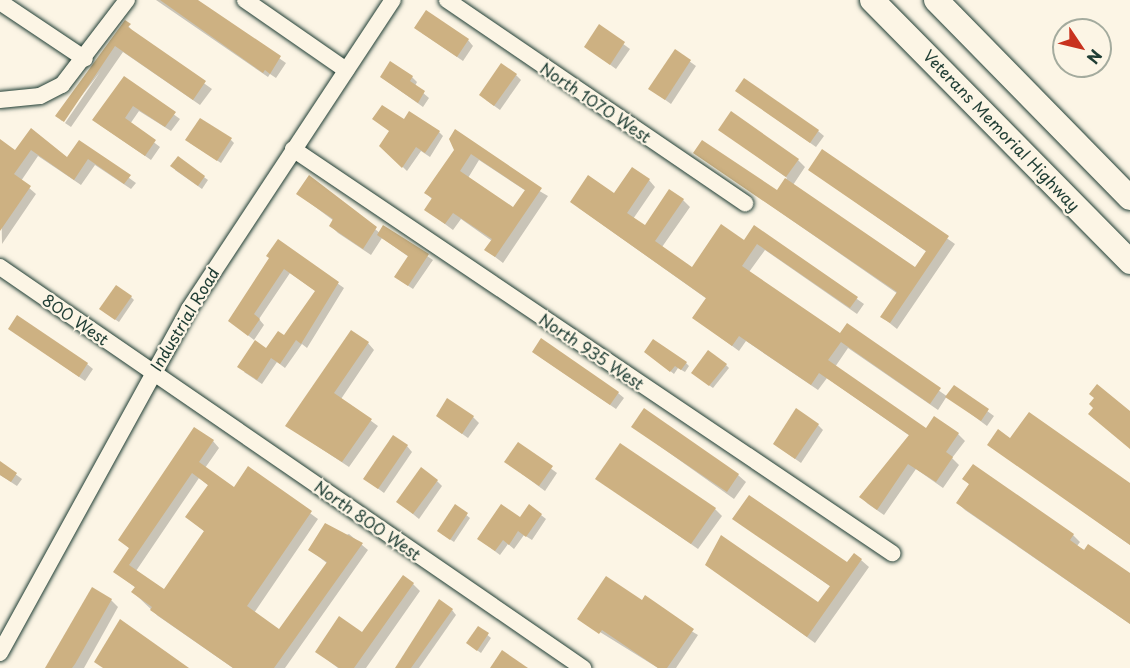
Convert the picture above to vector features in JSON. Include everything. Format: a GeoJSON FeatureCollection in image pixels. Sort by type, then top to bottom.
{"type":"FeatureCollection","features":[{"type":"Feature","properties":{"kind":"highway","name":"Veterans Memorial Highway"},"geometry":{"type":"LineString","coordinates":[[872,0],[1130,262]]}},
{"type":"Feature","properties":{"kind":"highway"},"geometry":{"type":"LineString","coordinates":[[936,0],[1130,198]]}},
{"type":"Feature","properties":{"kind":"street"},"geometry":{"type":"LineString","coordinates":[[0,100],[40,96],[62,84],[85,59],[127,0]]}},
{"type":"Feature","properties":{"kind":"street"},"geometry":{"type":"LineString","coordinates":[[246,0],[346,70]]}},
{"type":"Feature","properties":{"kind":"street","name":"Industrial Road"},"geometry":{"type":"LineString","coordinates":[[0,653],[152,372],[293,149],[393,0]]}},
{"type":"Feature","properties":{"kind":"street","name":"North 1070 West"},"geometry":{"type":"LineString","coordinates":[[447,0],[745,203]]}},
{"type":"Feature","properties":{"kind":"street"},"geometry":{"type":"LineString","coordinates":[[0,2],[85,59]]}},
{"type":"Feature","properties":{"kind":"street","name":"North 935 West"},"geometry":{"type":"LineString","coordinates":[[293,149],[892,553]]}},
{"type":"Feature","properties":{"kind":"street","name":"800 West"},"geometry":{"type":"LineString","coordinates":[[0,267],[152,372]]}},
{"type":"Feature","properties":{"kind":"street","name":"North 800 West"},"geometry":{"type":"LineString","coordinates":[[152,372],[583,668]]}},
{"type":"Feature","properties":{"kind":"building"},"geometry":{"type":"Polygon","coordinates":[[[160,0],[198,0],[281,56],[270,74],[265,70],[263,73],[160,0]]]}},
{"type":"Feature","properties":{"kind":"building"},"geometry":{"type":"Polygon","coordinates":[[[426,10],[469,39],[457,57],[414,28],[426,10]]]}},
{"type":"Feature","properties":{"kind":"building"},"geometry":{"type":"Polygon","coordinates":[[[125,20],[131,24],[128,27],[206,81],[193,100],[115,46],[64,122],[55,116],[125,20]]]}},
{"type":"Feature","properties":{"kind":"building"},"geometry":{"type":"Polygon","coordinates":[[[599,24],[625,42],[610,65],[584,47],[599,24]]]}},
{"type":"Feature","properties":{"kind":"building"},"geometry":{"type":"Polygon","coordinates":[[[675,49],[691,60],[665,100],[648,89],[675,49]]]}},
{"type":"Feature","properties":{"kind":"building"},"geometry":{"type":"Polygon","coordinates":[[[390,61],[413,76],[410,81],[425,91],[418,103],[380,77],[390,61]]]}},
{"type":"Feature","properties":{"kind":"building"},"geometry":{"type":"Polygon","coordinates":[[[501,63],[517,74],[494,106],[479,95],[501,63]]]}},
{"type":"Feature","properties":{"kind":"building"},"geometry":{"type":"Polygon","coordinates":[[[124,76],[176,112],[165,127],[133,106],[125,118],[156,140],[145,156],[92,120],[124,76]]]}},
{"type":"Feature","properties":{"kind":"building"},"geometry":{"type":"Polygon","coordinates":[[[744,78],[819,130],[810,143],[735,91],[744,78]]]}},
{"type":"Feature","properties":{"kind":"building"},"geometry":{"type":"Polygon","coordinates":[[[382,105],[404,119],[409,111],[440,131],[425,153],[416,147],[402,168],[379,146],[389,131],[372,119],[382,105]]]}},
{"type":"Feature","properties":{"kind":"building"},"geometry":{"type":"Polygon","coordinates":[[[731,111],[799,159],[786,177],[718,130],[731,111]]]}},
{"type":"Feature","properties":{"kind":"building"},"geometry":{"type":"Polygon","coordinates":[[[200,118],[232,138],[217,161],[185,140],[200,118]]]}},
{"type":"Feature","properties":{"kind":"building"},"geometry":{"type":"Polygon","coordinates":[[[31,128],[67,157],[79,140],[131,175],[124,184],[88,159],[74,180],[31,150],[14,174],[31,186],[0,231],[0,139],[15,150],[31,128]]]}},
{"type":"Feature","properties":{"kind":"building"},"geometry":{"type":"Polygon","coordinates":[[[455,129],[542,188],[495,257],[484,250],[492,239],[453,213],[445,224],[424,210],[432,198],[424,193],[454,150],[449,139],[455,129]],[[471,154],[460,171],[513,207],[525,190],[471,154]]]}},
{"type":"Feature","properties":{"kind":"building"},"geometry":{"type":"Polygon","coordinates":[[[702,140],[777,190],[785,178],[915,267],[926,251],[808,170],[822,149],[949,236],[890,323],[880,317],[897,292],[693,153],[702,140]]]}},
{"type":"Feature","properties":{"kind":"building"},"geometry":{"type":"Polygon","coordinates":[[[178,156],[205,176],[198,186],[170,166],[178,156]]]}},
{"type":"Feature","properties":{"kind":"building"},"geometry":{"type":"Polygon","coordinates":[[[632,167],[650,179],[627,213],[645,225],[669,189],[684,199],[655,241],[692,267],[721,224],[744,240],[754,225],[858,297],[850,308],[757,244],[742,266],[840,333],[847,323],[941,388],[930,404],[841,342],[828,360],[926,428],[934,416],[959,433],[946,452],[953,457],[936,482],[908,464],[877,510],[859,497],[909,435],[819,373],[811,385],[739,336],[732,346],[692,318],[706,298],[570,202],[588,175],[614,193],[632,167]]]}},
{"type":"Feature","properties":{"kind":"building"},"geometry":{"type":"Polygon","coordinates":[[[309,175],[377,227],[363,249],[329,226],[333,219],[296,194],[309,175]]]}},
{"type":"Feature","properties":{"kind":"building"},"geometry":{"type":"Polygon","coordinates":[[[383,225],[429,254],[408,286],[394,277],[408,256],[377,235],[383,225]]]}},
{"type":"Feature","properties":{"kind":"building"},"geometry":{"type":"Polygon","coordinates":[[[278,239],[339,282],[301,344],[296,340],[280,364],[271,358],[257,380],[237,367],[255,340],[266,348],[278,331],[284,335],[315,291],[284,269],[254,314],[260,319],[248,336],[228,321],[269,258],[266,256],[278,239]]]}},
{"type":"Feature","properties":{"kind":"building"},"geometry":{"type":"Polygon","coordinates":[[[116,285],[132,296],[115,320],[99,309],[116,285]]]}},
{"type":"Feature","properties":{"kind":"building"},"geometry":{"type":"Polygon","coordinates":[[[17,315],[88,363],[79,377],[8,329],[17,315]]]}},
{"type":"Feature","properties":{"kind":"building"},"geometry":{"type":"Polygon","coordinates":[[[351,330],[369,342],[334,393],[372,419],[342,462],[285,426],[351,330]]]}},
{"type":"Feature","properties":{"kind":"building"},"geometry":{"type":"Polygon","coordinates":[[[541,338],[619,392],[610,405],[532,352],[541,338]]]}},
{"type":"Feature","properties":{"kind":"building"},"geometry":{"type":"Polygon","coordinates":[[[653,339],[687,362],[681,370],[675,366],[670,372],[644,352],[653,339]]]}},
{"type":"Feature","properties":{"kind":"building"},"geometry":{"type":"Polygon","coordinates":[[[708,350],[727,364],[709,386],[691,373],[708,350]]]}},
{"type":"Feature","properties":{"kind":"building"},"geometry":{"type":"Polygon","coordinates":[[[1097,384],[1130,411],[1130,449],[1088,414],[1093,408],[1089,404],[1094,398],[1089,394],[1097,384]]]}},
{"type":"Feature","properties":{"kind":"building"},"geometry":{"type":"Polygon","coordinates":[[[954,385],[989,409],[981,421],[945,397],[954,385]]]}},
{"type":"Feature","properties":{"kind":"building"},"geometry":{"type":"Polygon","coordinates":[[[447,398],[474,416],[462,434],[436,416],[447,398]]]}},
{"type":"Feature","properties":{"kind":"building"},"geometry":{"type":"Polygon","coordinates":[[[644,408],[739,474],[727,492],[631,427],[644,408]]]}},
{"type":"Feature","properties":{"kind":"building"},"geometry":{"type":"Polygon","coordinates":[[[796,408],[819,424],[795,459],[773,444],[796,408]]]}},
{"type":"Feature","properties":{"kind":"building"},"geometry":{"type":"Polygon","coordinates":[[[1029,412],[1130,483],[1130,545],[987,445],[998,429],[1010,438],[1029,412]]]}},
{"type":"Feature","properties":{"kind":"building"},"geometry":{"type":"Polygon","coordinates":[[[194,427],[214,440],[199,462],[234,487],[248,466],[312,511],[247,606],[279,629],[327,562],[308,550],[325,523],[363,543],[274,668],[233,668],[150,610],[152,607],[131,592],[135,587],[113,572],[129,548],[118,540],[194,427]],[[192,473],[129,565],[164,589],[204,531],[185,517],[208,485],[192,473]]]}},
{"type":"Feature","properties":{"kind":"building"},"geometry":{"type":"Polygon","coordinates":[[[393,435],[408,445],[378,489],[363,479],[393,435]]]}},
{"type":"Feature","properties":{"kind":"building"},"geometry":{"type":"Polygon","coordinates":[[[518,442],[553,466],[539,486],[504,462],[518,442]]]}},
{"type":"Feature","properties":{"kind":"building"},"geometry":{"type":"Polygon","coordinates":[[[620,443],[716,508],[691,544],[595,479],[620,443]]]}},
{"type":"Feature","properties":{"kind":"building"},"geometry":{"type":"Polygon","coordinates":[[[0,461],[17,473],[11,482],[0,475],[0,461]]]}},
{"type":"Feature","properties":{"kind":"building"},"geometry":{"type":"Polygon","coordinates":[[[973,464],[1074,534],[1070,540],[1084,550],[1088,544],[1130,573],[1130,624],[956,503],[969,484],[962,479],[973,464]]]}},
{"type":"Feature","properties":{"kind":"building"},"geometry":{"type":"Polygon","coordinates":[[[421,467],[438,480],[413,514],[396,502],[421,467]]]}},
{"type":"Feature","properties":{"kind":"building"},"geometry":{"type":"Polygon","coordinates":[[[749,495],[847,562],[854,553],[862,559],[807,637],[705,565],[721,535],[818,602],[830,586],[732,519],[749,495]]]}},
{"type":"Feature","properties":{"kind":"building"},"geometry":{"type":"Polygon","coordinates":[[[455,504],[468,513],[450,540],[437,531],[455,504]]]}},
{"type":"Feature","properties":{"kind":"building"},"geometry":{"type":"Polygon","coordinates":[[[501,504],[520,517],[529,504],[542,514],[526,537],[518,531],[509,545],[503,540],[495,551],[477,539],[501,504]]]}},
{"type":"Feature","properties":{"kind":"building"},"geometry":{"type":"Polygon","coordinates":[[[403,575],[414,583],[354,668],[339,668],[315,652],[339,616],[362,632],[403,575]]]}},
{"type":"Feature","properties":{"kind":"building"},"geometry":{"type":"Polygon","coordinates":[[[606,576],[642,600],[645,595],[694,629],[667,668],[658,668],[602,630],[599,634],[577,619],[606,576]]]}},
{"type":"Feature","properties":{"kind":"building"},"geometry":{"type":"Polygon","coordinates":[[[92,587],[112,599],[75,664],[72,668],[45,668],[92,587]]]}},
{"type":"Feature","properties":{"kind":"building"},"geometry":{"type":"Polygon","coordinates":[[[439,599],[453,609],[411,668],[395,668],[439,599]]]}},
{"type":"Feature","properties":{"kind":"building"},"geometry":{"type":"Polygon","coordinates":[[[120,619],[189,668],[103,668],[94,662],[120,619]]]}},
{"type":"Feature","properties":{"kind":"building"},"geometry":{"type":"Polygon","coordinates":[[[478,626],[489,633],[477,651],[466,643],[478,626]]]}},
{"type":"Feature","properties":{"kind":"building"},"geometry":{"type":"Polygon","coordinates":[[[502,650],[528,668],[490,668],[502,650]]]}}]}
